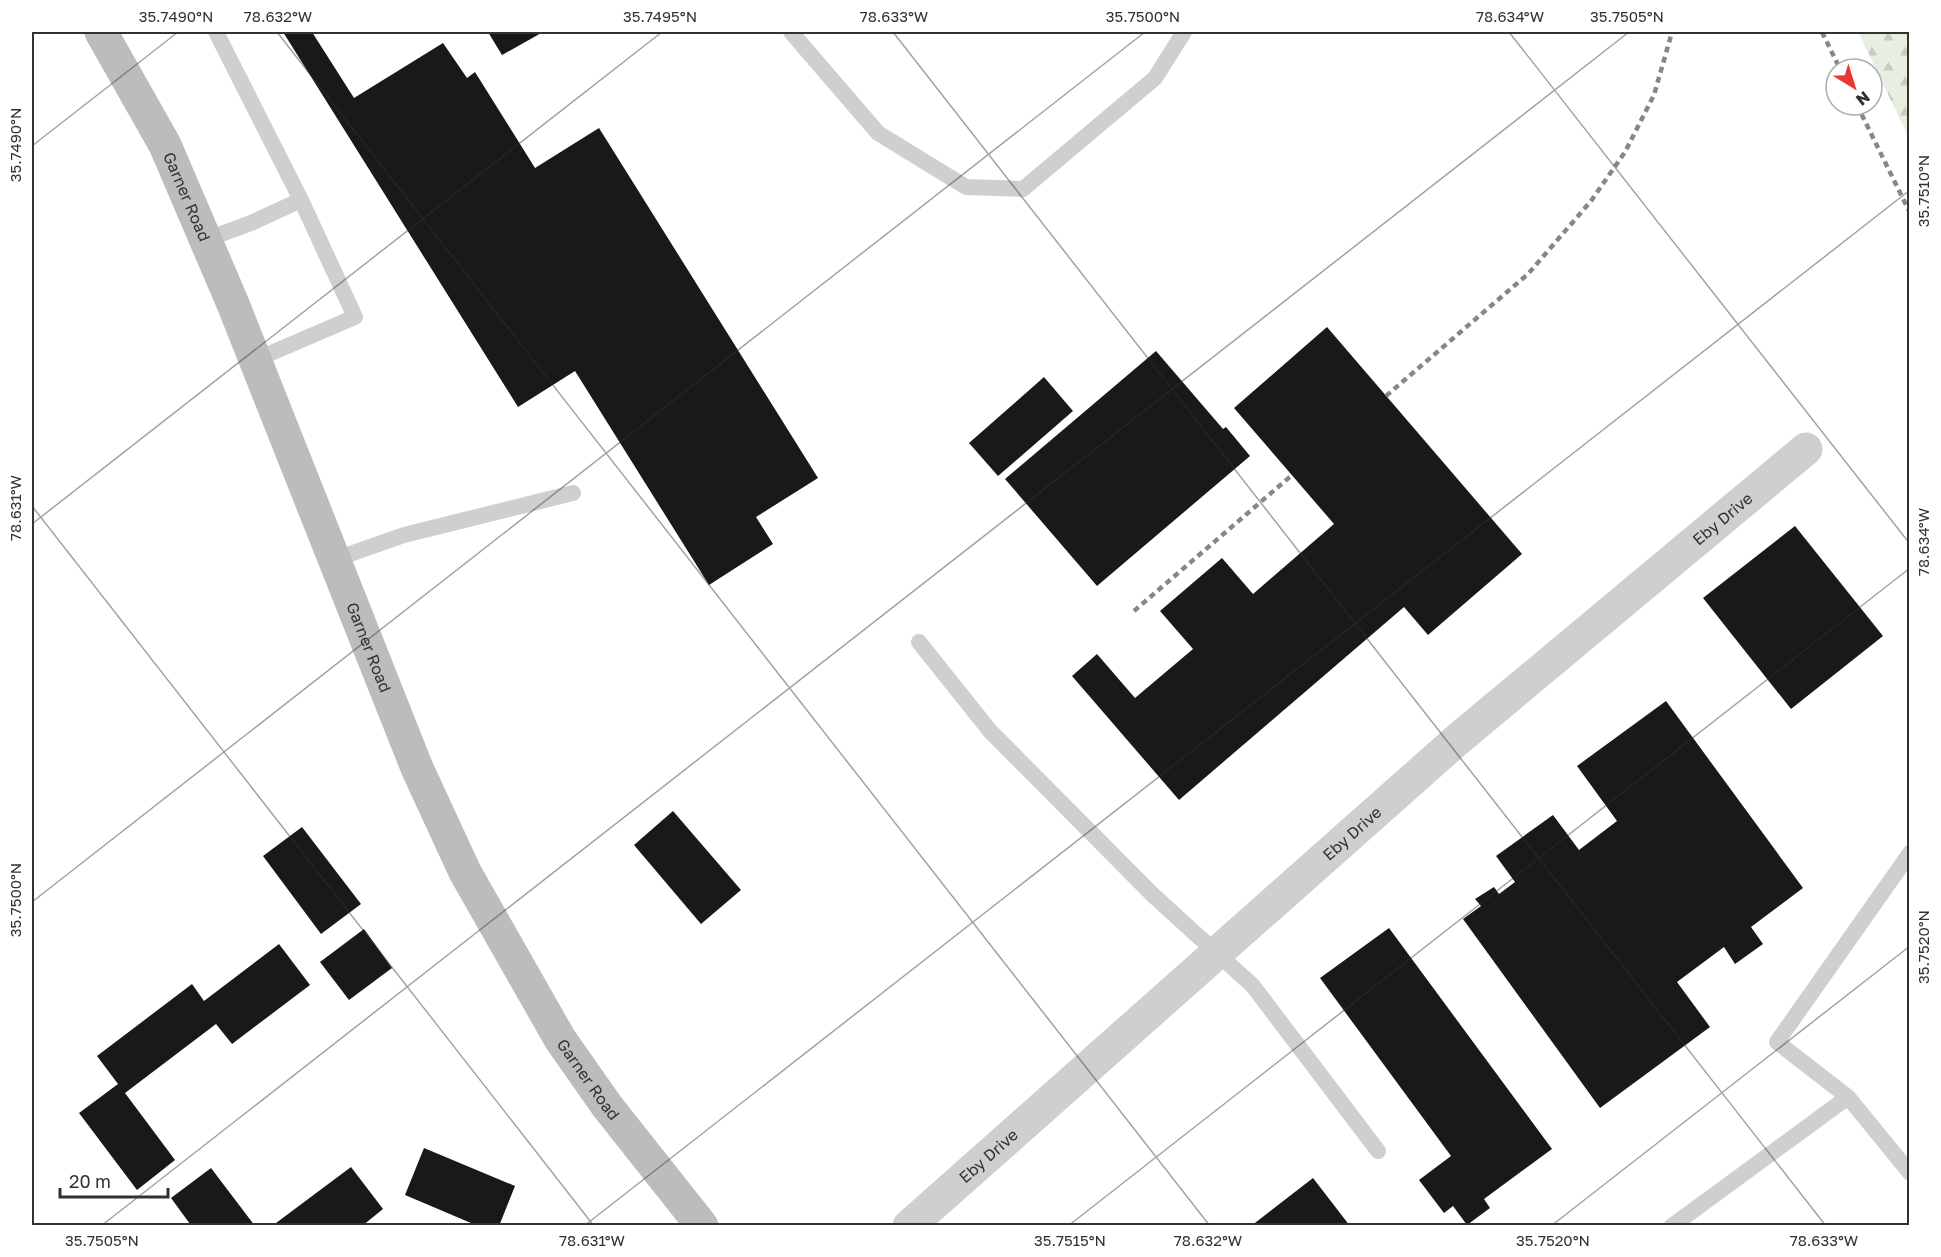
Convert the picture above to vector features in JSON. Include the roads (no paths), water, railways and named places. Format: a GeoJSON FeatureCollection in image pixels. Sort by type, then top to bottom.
{"type":"FeatureCollection","features":[{"type":"Feature","properties":{"kind":"main road","name":"Garner Road"},"geometry":{"type":"LineString","coordinates":[[101,32],[165,145],[255,360],[417,768],[465,872],[560,1039],[607,1106],[702,1226]]}},
{"type":"Feature","properties":{"kind":"street","name":"Eby Drive"},"geometry":{"type":"LineString","coordinates":[[909,1226],[925,1209],[1456,740],[1806,449]]}},
{"type":"Feature","properties":{"kind":"lane"},"geometry":{"type":"LineString","coordinates":[[216,32],[302,200],[355,317],[255,360]]}},
{"type":"Feature","properties":{"kind":"lane"},"geometry":{"type":"LineString","coordinates":[[791,32],[878,133],[966,187],[1023,189],[1155,78],[1184,32]]}},
{"type":"Feature","properties":{"kind":"lane"},"geometry":{"type":"LineString","coordinates":[[206,240],[302,200]]}},
{"type":"Feature","properties":{"kind":"lane"},"geometry":{"type":"LineString","coordinates":[[333,560],[404,535],[573,493]]}},
{"type":"Feature","properties":{"kind":"lane"},"geometry":{"type":"LineString","coordinates":[[919,642],[990,731],[1154,896],[1217,951],[1260,994],[1378,1150]]}},
{"type":"Feature","properties":{"kind":"lane"},"geometry":{"type":"LineString","coordinates":[[1910,853],[1777,1042],[1848,1097],[1910,1173]]}},
{"type":"Feature","properties":{"kind":"lane"},"geometry":{"type":"LineString","coordinates":[[1672,1226],[1848,1097]]}},
{"type":"Feature","properties":{"kind":"railway"},"geometry":{"type":"LineString","coordinates":[[1386,396],[1528,274],[1591,201],[1625,152],[1654,95],[1672,32]]}},
{"type":"Feature","properties":{"kind":"railway"},"geometry":{"type":"LineString","coordinates":[[1822,32],[1834,57]]}},
{"type":"Feature","properties":{"kind":"railway"},"geometry":{"type":"LineString","coordinates":[[1863,117],[1910,213]]}},
{"type":"Feature","properties":{"kind":"railway"},"geometry":{"type":"LineString","coordinates":[[1134,611],[1292,475]]}}]}
